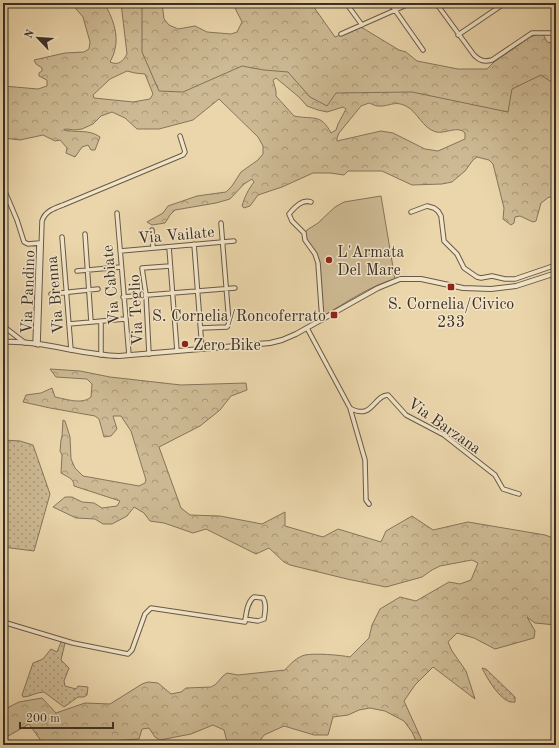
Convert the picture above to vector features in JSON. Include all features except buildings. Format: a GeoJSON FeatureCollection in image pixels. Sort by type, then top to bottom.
{"type":"FeatureCollection","features":[{"type":"Feature","properties":{"kind":"street"},"geometry":{"type":"LineString","coordinates":[[346,3],[362,25]]}},
{"type":"Feature","properties":{"kind":"street"},"geometry":{"type":"LineString","coordinates":[[390,3],[423,50]]}},
{"type":"Feature","properties":{"kind":"street"},"geometry":{"type":"LineString","coordinates":[[341,34],[411,3]]}},
{"type":"Feature","properties":{"kind":"street"},"geometry":{"type":"LineString","coordinates":[[436,3],[474,55],[478,59],[485,62],[492,60],[532,33],[556,33]]}},
{"type":"Feature","properties":{"kind":"street"},"geometry":{"type":"LineString","coordinates":[[458,35],[505,3]]}},
{"type":"Feature","properties":{"kind":"street"},"geometry":{"type":"LineString","coordinates":[[40,243],[42,221],[47,213],[63,204],[183,155],[185,152],[180,136]]}},
{"type":"Feature","properties":{"kind":"street","name":"Via Pandino"},"geometry":{"type":"LineString","coordinates":[[3,187],[24,241],[27,244],[40,243],[36,344]]}},
{"type":"Feature","properties":{"kind":"street"},"geometry":{"type":"LineString","coordinates":[[311,202],[304,201],[289,214],[292,221],[304,233],[305,240],[316,254],[322,320]]}},
{"type":"Feature","properties":{"kind":"street"},"geometry":{"type":"LineString","coordinates":[[411,212],[427,206],[431,206],[438,211],[441,216],[444,241],[457,254],[464,268],[478,277],[481,278],[492,276],[505,279],[515,279],[556,265]]}},
{"type":"Feature","properties":{"kind":"street","name":"Via Cabiate"},"geometry":{"type":"LineString","coordinates":[[116,213],[128,356]]}},
{"type":"Feature","properties":{"kind":"street"},"geometry":{"type":"LineString","coordinates":[[201,328],[227,327],[228,325],[221,223]]}},
{"type":"Feature","properties":{"kind":"street"},"geometry":{"type":"LineString","coordinates":[[152,230],[153,248]]}},
{"type":"Feature","properties":{"kind":"street"},"geometry":{"type":"LineString","coordinates":[[85,234],[91,322]]}},
{"type":"Feature","properties":{"kind":"street","name":"Via Brenna"},"geometry":{"type":"LineString","coordinates":[[62,237],[71,350]]}},
{"type":"Feature","properties":{"kind":"street","name":"Via Vailate"},"geometry":{"type":"LineString","coordinates":[[120,251],[234,241]]}},
{"type":"Feature","properties":{"kind":"street"},"geometry":{"type":"LineString","coordinates":[[194,244],[202,349]]}},
{"type":"Feature","properties":{"kind":"street"},"geometry":{"type":"LineString","coordinates":[[169,247],[177,351]]}},
{"type":"Feature","properties":{"kind":"street","name":"Via Teglio"},"geometry":{"type":"LineString","coordinates":[[149,354],[146,295],[142,268],[170,266]]}},
{"type":"Feature","properties":{"kind":"street"},"geometry":{"type":"LineString","coordinates":[[77,270],[121,267]]}},
{"type":"Feature","properties":{"kind":"street"},"geometry":{"type":"LineString","coordinates":[[3,342],[36,344],[101,355],[128,356],[274,342],[287,338],[307,328],[378,288],[400,279],[421,279],[463,288],[491,289],[516,286],[556,273]]}},
{"type":"Feature","properties":{"kind":"street"},"geometry":{"type":"LineString","coordinates":[[123,297],[235,288]]}},
{"type":"Feature","properties":{"kind":"street"},"geometry":{"type":"LineString","coordinates":[[51,294],[98,289]]}},
{"type":"Feature","properties":{"kind":"street"},"geometry":{"type":"LineString","coordinates":[[69,324],[125,319]]}},
{"type":"Feature","properties":{"kind":"street"},"geometry":{"type":"LineString","coordinates":[[101,321],[101,355]]}},
{"type":"Feature","properties":{"kind":"street"},"geometry":{"type":"LineString","coordinates":[[3,326],[26,343]]}},
{"type":"Feature","properties":{"kind":"street"},"geometry":{"type":"LineString","coordinates":[[307,328],[350,408],[365,460],[366,500],[369,504]]}},
{"type":"Feature","properties":{"kind":"street","name":"Via Barzana"},"geometry":{"type":"LineString","coordinates":[[350,408],[358,411],[364,411],[383,396],[388,395],[406,414],[444,435],[496,476],[503,489],[519,494]]}},
{"type":"Feature","properties":{"kind":"street"},"geometry":{"type":"LineString","coordinates":[[3,622],[73,643],[129,654],[132,650],[145,614],[151,608],[245,622],[245,619],[249,603],[251,599],[254,597],[263,598],[265,605],[264,618],[258,621],[245,619]]}},
{"type":"Feature","properties":{"kind":"green space"},"geometry":{"type":"Polygon","coordinates":[[[71,3],[104,3],[112,19],[116,37],[114,54],[110,62],[113,63],[122,61],[127,54],[121,3],[162,3],[164,19],[169,25],[178,29],[195,26],[207,32],[231,34],[237,32],[242,22],[231,3],[311,3],[335,37],[361,27],[399,50],[406,52],[417,61],[458,69],[487,69],[494,62],[530,37],[543,34],[547,42],[556,44],[556,198],[549,197],[541,203],[536,221],[533,222],[520,216],[515,217],[514,223],[511,225],[503,219],[504,208],[493,164],[489,160],[477,157],[465,171],[452,182],[442,184],[412,185],[382,171],[348,171],[344,175],[313,173],[282,187],[258,195],[250,206],[244,208],[242,206],[244,199],[254,182],[252,179],[244,184],[230,199],[175,210],[165,223],[152,225],[147,222],[163,213],[168,206],[197,196],[226,192],[241,172],[258,160],[263,154],[263,146],[258,137],[219,99],[193,120],[159,129],[137,129],[125,118],[112,112],[101,116],[93,124],[82,129],[66,129],[64,130],[87,132],[100,137],[95,150],[91,150],[88,145],[82,147],[75,157],[66,153],[67,148],[60,140],[55,141],[43,135],[20,140],[3,138],[3,86],[38,89],[47,86],[47,80],[39,76],[42,68],[36,64],[34,60],[65,53],[84,52],[89,49],[90,42],[83,17],[71,3]],[[127,71],[110,79],[93,95],[94,98],[133,102],[150,99],[153,94],[145,74],[127,71]],[[276,78],[273,80],[276,96],[294,116],[316,118],[324,122],[331,133],[336,130],[346,109],[343,107],[327,112],[307,106],[299,97],[276,78]],[[369,103],[361,106],[339,133],[337,141],[381,131],[393,133],[425,149],[438,151],[465,139],[465,133],[459,130],[436,132],[431,130],[414,112],[402,104],[378,106],[369,103]]]}},
{"type":"Feature","properties":{"kind":"green space"},"geometry":{"type":"Polygon","coordinates":[[[381,196],[395,279],[367,290],[323,316],[320,266],[318,258],[306,241],[305,233],[335,207],[344,202],[381,196]]]}},
{"type":"Feature","properties":{"kind":"green space"},"geometry":{"type":"Polygon","coordinates":[[[50,369],[80,371],[110,377],[181,385],[246,383],[247,390],[231,396],[220,410],[200,426],[159,447],[181,508],[190,515],[220,516],[262,524],[285,512],[285,526],[323,537],[338,529],[381,542],[386,531],[412,516],[433,530],[468,522],[545,535],[556,539],[556,625],[535,623],[527,617],[535,631],[534,638],[495,649],[474,638],[457,633],[448,642],[452,651],[466,671],[475,699],[433,667],[415,685],[404,701],[424,745],[418,745],[412,732],[404,721],[385,711],[370,708],[359,710],[348,715],[333,717],[328,735],[314,735],[284,726],[264,735],[257,745],[228,745],[224,730],[213,725],[191,734],[160,740],[155,737],[149,728],[142,729],[139,739],[44,745],[29,724],[3,739],[3,710],[19,702],[42,698],[56,713],[85,703],[110,704],[142,684],[148,682],[158,683],[171,694],[181,692],[186,688],[211,687],[227,673],[238,675],[285,670],[296,659],[305,655],[328,654],[350,657],[369,638],[372,625],[380,609],[400,597],[416,601],[449,582],[460,584],[471,580],[478,563],[472,560],[440,566],[422,577],[386,587],[290,565],[284,562],[269,548],[256,554],[206,529],[193,533],[164,523],[150,521],[144,513],[134,507],[127,516],[112,524],[103,524],[95,519],[76,518],[53,507],[65,497],[72,497],[82,502],[94,503],[102,508],[117,506],[120,501],[74,486],[71,479],[61,473],[62,455],[60,451],[63,420],[65,421],[70,437],[71,459],[75,468],[83,476],[139,486],[145,483],[146,480],[131,431],[121,416],[113,416],[117,429],[111,436],[104,437],[99,419],[95,416],[23,402],[26,395],[41,393],[52,388],[55,397],[83,401],[91,397],[92,384],[87,379],[56,377],[50,369]]]}},
{"type":"Feature","properties":{"kind":"green space"},"geometry":{"type":"Polygon","coordinates":[[[3,440],[20,441],[33,445],[50,494],[34,551],[3,547],[3,528],[7,503],[3,501],[3,440]]]}},
{"type":"Feature","properties":{"kind":"green space"},"geometry":{"type":"Polygon","coordinates":[[[61,642],[65,643],[61,660],[69,668],[64,681],[65,686],[76,689],[78,686],[88,687],[87,695],[84,697],[78,697],[64,707],[44,692],[23,697],[22,695],[33,663],[43,659],[51,649],[57,652],[61,642]]]}},
{"type":"Feature","properties":{"kind":"green space"},"geometry":{"type":"Polygon","coordinates":[[[482,668],[486,669],[515,697],[515,702],[510,702],[500,695],[491,684],[482,668]]]}},
{"type":"Feature","properties":{"kind":"waterway"},"geometry":{"type":"LineString","coordinates":[[142,3],[142,52],[159,91],[183,92],[242,66],[288,72],[310,97],[327,106],[336,93],[412,92],[508,112],[512,89],[541,75],[556,85]]}},
{"type":"Feature","properties":{"kind":"place","name":"L'Armata Del Mare"},"geometry":{"type":"Point","coordinates":[329,260]}},
{"type":"Feature","properties":{"kind":"place","name":"S. Cornelia/Civico 233"},"geometry":{"type":"Point","coordinates":[451,287]}},
{"type":"Feature","properties":{"kind":"place","name":"S. Cornelia/Roncoferrato"},"geometry":{"type":"Point","coordinates":[334,315]}},
{"type":"Feature","properties":{"kind":"place","name":"Zero Bike"},"geometry":{"type":"Point","coordinates":[185,344]}}]}
